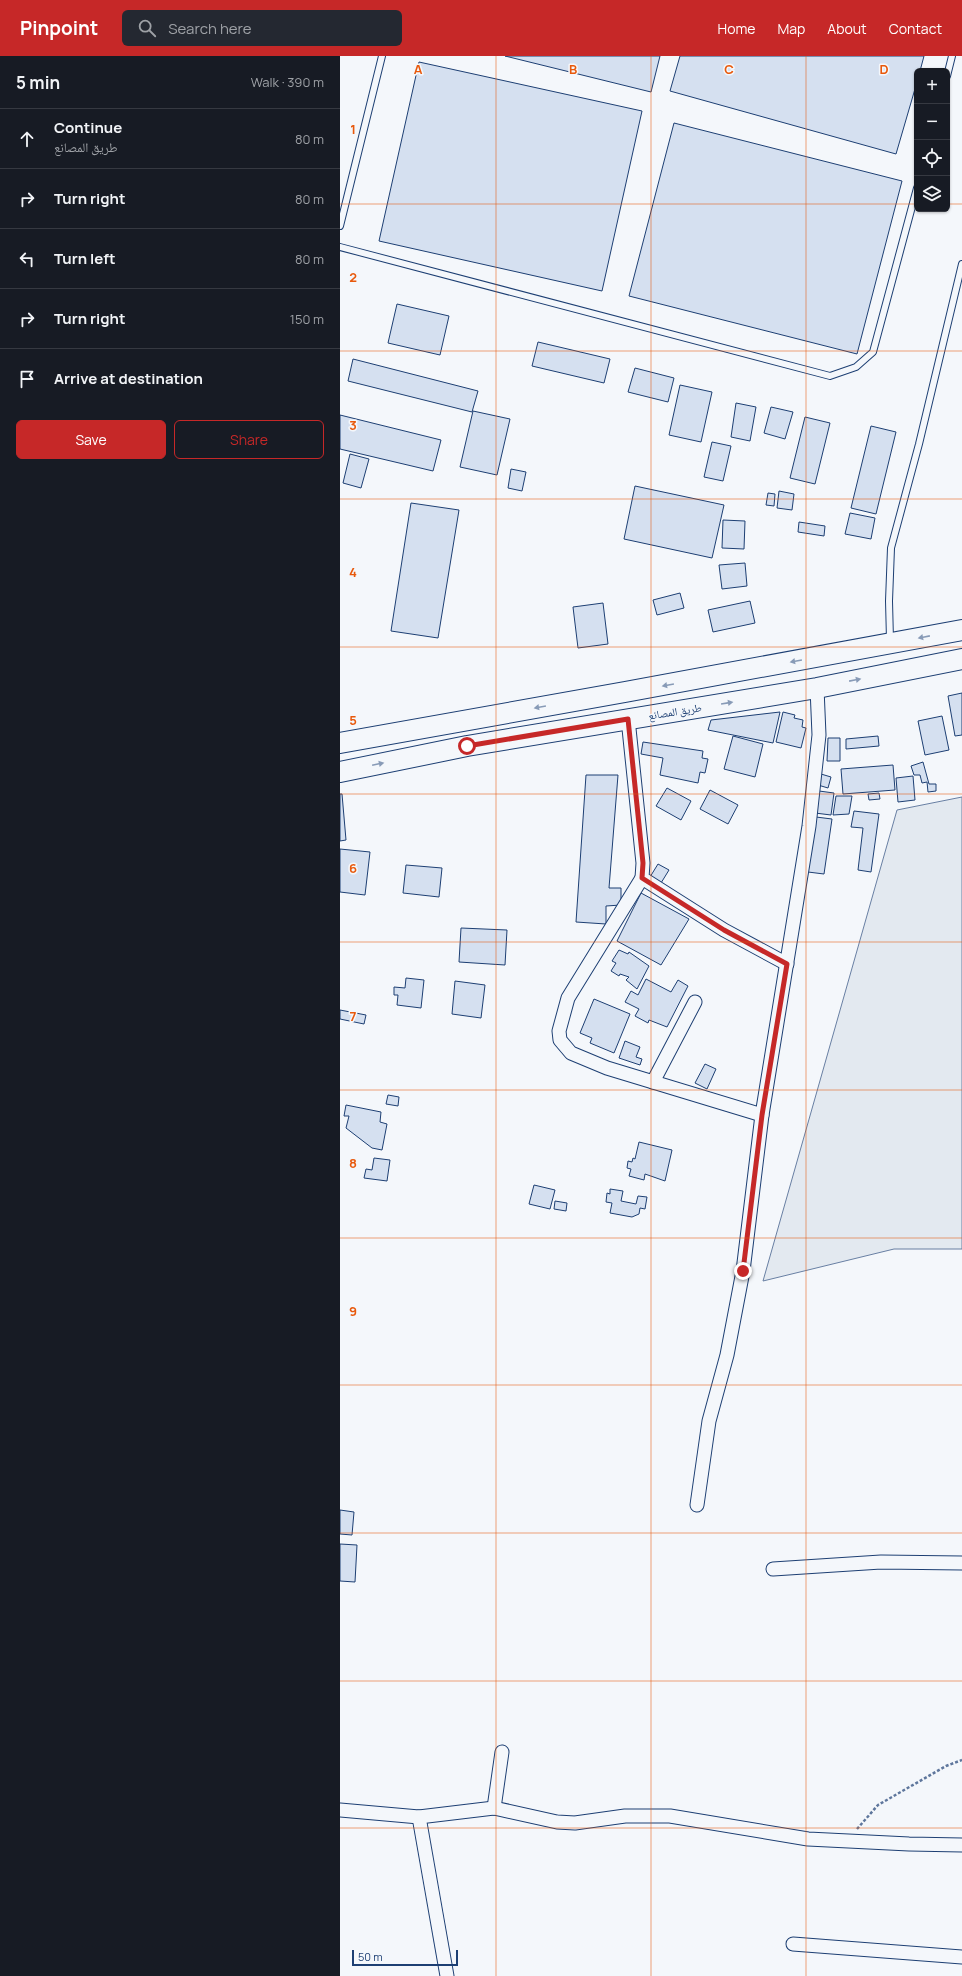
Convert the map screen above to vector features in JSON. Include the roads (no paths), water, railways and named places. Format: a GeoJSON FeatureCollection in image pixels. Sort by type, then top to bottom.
{"type":"FeatureCollection","features":[{"type":"Feature","properties":{"kind":"main road"},"geometry":{"type":"LineString","coordinates":[[340,742],[962,630]]}},
{"type":"Feature","properties":{"kind":"main road","name":"طريق المصانع"},"geometry":{"type":"LineString","coordinates":[[340,772],[467,746],[817,688],[962,659]]}},
{"type":"Feature","properties":{"kind":"street"},"geometry":{"type":"LineString","coordinates":[[697,1504],[709,1421],[727,1355],[743,1271],[762,1115],[809,826],[818,735],[817,688]]}},
{"type":"Feature","properties":{"kind":"street"},"geometry":{"type":"LineString","coordinates":[[628,719],[643,863],[642,878],[568,998],[559,1031],[560,1040],[571,1053],[607,1068],[762,1115]]}},
{"type":"Feature","properties":{"kind":"street"},"geometry":{"type":"LineString","coordinates":[[642,878],[724,930],[787,964]]}},
{"type":"Feature","properties":{"kind":"street"},"geometry":{"type":"LineString","coordinates":[[653,1082],[695,1002]]}},
{"type":"Feature","properties":{"kind":"street"},"geometry":{"type":"LineString","coordinates":[[773,1569],[881,1562],[962,1563]]}},
{"type":"Feature","properties":{"kind":"street"},"geometry":{"type":"LineString","coordinates":[[494,1808],[502,1752]]}},
{"type":"Feature","properties":{"kind":"street"},"geometry":{"type":"LineString","coordinates":[[340,1810],[419,1817],[494,1808],[563,1822],[575,1823],[625,1816],[670,1816],[808,1839],[962,1845]]}},
{"type":"Feature","properties":{"kind":"street"},"geometry":{"type":"LineString","coordinates":[[419,1817],[447,1976]]}},
{"type":"Feature","properties":{"kind":"street"},"geometry":{"type":"LineString","coordinates":[[793,1944],[962,1957]]}},
{"type":"Feature","properties":{"kind":"lane"},"geometry":{"type":"LineString","coordinates":[[340,226],[382,56]]}},
{"type":"Feature","properties":{"kind":"lane"},"geometry":{"type":"LineString","coordinates":[[949,68],[952,56]]}},
{"type":"Feature","properties":{"kind":"lane"},"geometry":{"type":"LineString","coordinates":[[340,247],[830,376],[856,367],[873,352],[914,199]]}},
{"type":"Feature","properties":{"kind":"lane"},"geometry":{"type":"LineString","coordinates":[[890,644],[889,601],[891,548],[919,444],[962,264]]}}]}
